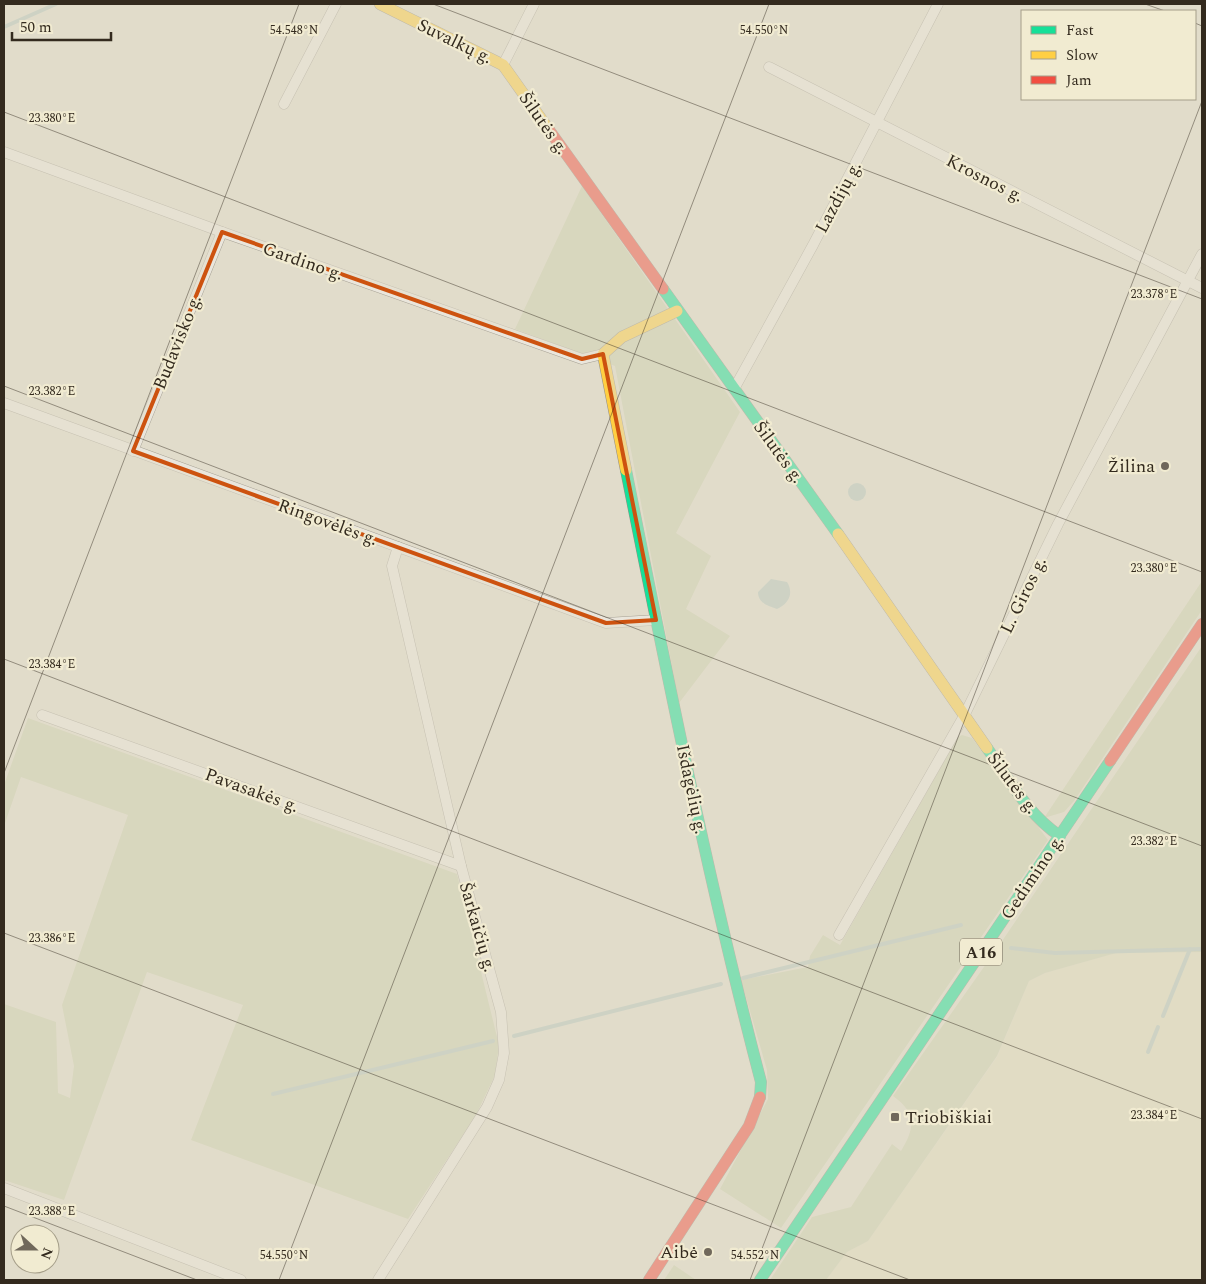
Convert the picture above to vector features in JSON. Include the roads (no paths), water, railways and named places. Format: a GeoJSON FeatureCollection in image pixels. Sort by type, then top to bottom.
{"type":"FeatureCollection","features":[{"type":"Feature","properties":{"kind":"main road","name":"Suvalkų g."},"geometry":{"type":"LineString","coordinates":[[380,4],[503,65]]}},
{"type":"Feature","properties":{"kind":"main road","name":"Šilutės g."},"geometry":{"type":"LineString","coordinates":[[503,65],[881,595],[1026,804],[1048,828],[1060,836]]}},
{"type":"Feature","properties":{"kind":"main road"},"geometry":{"type":"LineString","coordinates":[[604,354],[622,337],[677,311]]}},
{"type":"Feature","properties":{"kind":"main road","name":"Išdagėlių g."},"geometry":{"type":"LineString","coordinates":[[604,354],[656,620],[735,983],[761,1082],[760,1099],[749,1126],[649,1280]]}},
{"type":"Feature","properties":{"kind":"main road","name":"Gedimino g."},"geometry":{"type":"LineString","coordinates":[[760,1280],[1202,624]]}},
{"type":"Feature","properties":{"kind":"street"},"geometry":{"type":"LineString","coordinates":[[284,104],[336,4]]}},
{"type":"Feature","properties":{"kind":"street"},"geometry":{"type":"LineString","coordinates":[[503,65],[534,4]]}},
{"type":"Feature","properties":{"kind":"street","name":"Lazdijų g."},"geometry":{"type":"LineString","coordinates":[[734,389],[938,4]]}},
{"type":"Feature","properties":{"kind":"street","name":"Krosnos g."},"geometry":{"type":"LineString","coordinates":[[768,68],[1202,288]]}},
{"type":"Feature","properties":{"kind":"street","name":"Gardino g."},"geometry":{"type":"LineString","coordinates":[[4,152],[222,232],[582,359],[604,354]]}},
{"type":"Feature","properties":{"kind":"street","name":"Budavisko g."},"geometry":{"type":"LineString","coordinates":[[133,451],[222,232]]}},
{"type":"Feature","properties":{"kind":"street","name":"L. Giros g."},"geometry":{"type":"LineString","coordinates":[[839,935],[964,716],[1058,524],[1202,254]]}},
{"type":"Feature","properties":{"kind":"street","name":"Ringovėlės g."},"geometry":{"type":"LineString","coordinates":[[4,403],[606,623],[656,620]]}},
{"type":"Feature","properties":{"kind":"street","name":"Šarkaičių g."},"geometry":{"type":"LineString","coordinates":[[378,1280],[487,1107],[499,1080],[504,1053],[501,1012],[461,866],[392,566],[398,547]]}},
{"type":"Feature","properties":{"kind":"street","name":"Pavasakės g."},"geometry":{"type":"LineString","coordinates":[[42,715],[461,866]]}},
{"type":"Feature","properties":{"kind":"street"},"geometry":{"type":"LineString","coordinates":[[4,1188],[241,1280]]}},
{"type":"Feature","properties":{"kind":"waterway"},"geometry":{"type":"LineString","coordinates":[[4,27],[56,4]]}},
{"type":"Feature","properties":{"kind":"waterway"},"geometry":{"type":"LineString","coordinates":[[743,978],[961,925]]}},
{"type":"Feature","properties":{"kind":"waterway"},"geometry":{"type":"LineString","coordinates":[[1011,948],[1055,953],[1202,949]]}},
{"type":"Feature","properties":{"kind":"waterway"},"geometry":{"type":"LineString","coordinates":[[1163,1016],[1190,949]]}},
{"type":"Feature","properties":{"kind":"waterway"},"geometry":{"type":"LineString","coordinates":[[514,1036],[721,984]]}},
{"type":"Feature","properties":{"kind":"waterway"},"geometry":{"type":"LineString","coordinates":[[1148,1052],[1158,1027]]}},
{"type":"Feature","properties":{"kind":"waterway"},"geometry":{"type":"LineString","coordinates":[[273,1094],[493,1041]]}},
{"type":"Feature","properties":{"kind":"place","name":"Žilina"},"geometry":{"type":"Point","coordinates":[1165,466]}},
{"type":"Feature","properties":{"kind":"place","name":"Triobiškiai"},"geometry":{"type":"Point","coordinates":[895,1117]}},
{"type":"Feature","properties":{"kind":"place","name":"Aibė"},"geometry":{"type":"Point","coordinates":[708,1252]}}]}
